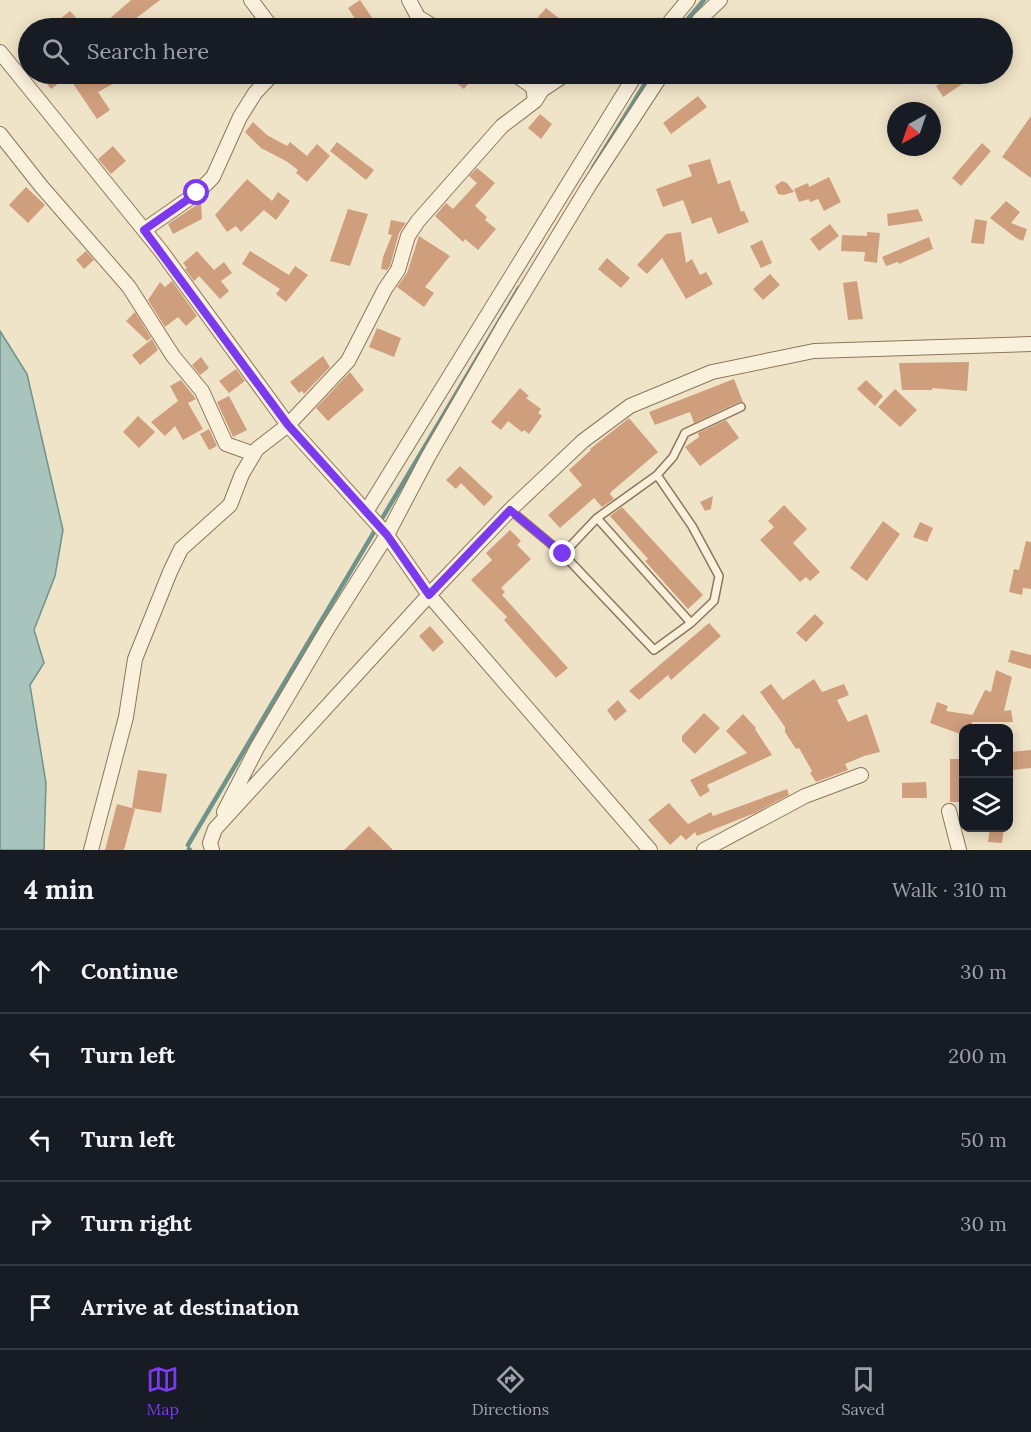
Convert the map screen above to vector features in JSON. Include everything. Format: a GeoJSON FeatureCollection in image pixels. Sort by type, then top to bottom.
{"type":"FeatureCollection","features":[{"type":"Feature","properties":{"kind":"street"},"geometry":{"type":"LineString","coordinates":[[251,0],[264,18]]}},
{"type":"Feature","properties":{"kind":"street"},"geometry":{"type":"LineString","coordinates":[[409,0],[420,18]]}},
{"type":"Feature","properties":{"kind":"street"},"geometry":{"type":"LineString","coordinates":[[673,18],[688,0]]}},
{"type":"Feature","properties":{"kind":"street"},"geometry":{"type":"LineString","coordinates":[[701,18],[720,0]]}},
{"type":"Feature","properties":{"kind":"street"},"geometry":{"type":"LineString","coordinates":[[0,52],[18,74]]}},
{"type":"Feature","properties":{"kind":"street"},"geometry":{"type":"LineString","coordinates":[[26,84],[144,230],[288,425],[387,535],[429,595],[650,850]]}},
{"type":"Feature","properties":{"kind":"street"},"geometry":{"type":"LineString","coordinates":[[144,230],[197,193],[213,177],[240,117],[264,84]]}},
{"type":"Feature","properties":{"kind":"street"},"geometry":{"type":"LineString","coordinates":[[529,84],[533,87],[536,101]]}},
{"type":"Feature","properties":{"kind":"street"},"geometry":{"type":"LineString","coordinates":[[91,850],[126,717],[135,659],[181,549],[230,505],[242,474],[257,449],[288,425],[348,361],[385,289],[398,270],[408,236],[418,221],[502,126],[536,101],[542,90],[551,84]]}},
{"type":"Feature","properties":{"kind":"street"},"geometry":{"type":"LineString","coordinates":[[366,512],[630,84]]}},
{"type":"Feature","properties":{"kind":"street"},"geometry":{"type":"LineString","coordinates":[[209,848],[215,829],[263,738],[328,628],[387,535],[428,457],[506,322],[588,187],[656,84]]}},
{"type":"Feature","properties":{"kind":"street"},"geometry":{"type":"LineString","coordinates":[[0,134],[41,186],[129,287],[173,356],[202,391],[225,444],[254,454]]}},
{"type":"Feature","properties":{"kind":"street"},"geometry":{"type":"LineString","coordinates":[[215,829],[510,510],[583,441],[630,406],[712,372],[814,351],[1031,344]]}},
{"type":"Feature","properties":{"kind":"street"},"geometry":{"type":"LineString","coordinates":[[704,850],[805,796],[861,775]]}},
{"type":"Feature","properties":{"kind":"street"},"geometry":{"type":"LineString","coordinates":[[949,811],[959,850]]}},
{"type":"Feature","properties":{"kind":"lane"},"geometry":{"type":"LineString","coordinates":[[563,554],[597,518],[657,475],[673,458],[685,433],[741,407]]}},
{"type":"Feature","properties":{"kind":"lane"},"geometry":{"type":"LineString","coordinates":[[510,510],[563,554],[654,650],[691,623],[714,601],[719,576],[692,526],[657,475]]}},
{"type":"Feature","properties":{"kind":"lane"},"geometry":{"type":"LineString","coordinates":[[597,518],[691,623]]}},
{"type":"Feature","properties":{"kind":"water"},"geometry":{"type":"Polygon","coordinates":[[[0,331],[27,374],[63,530],[55,576],[34,630],[44,663],[30,685],[46,783],[44,850],[0,850],[0,331]]]}},
{"type":"Feature","properties":{"kind":"building"},"geometry":{"type":"Polygon","coordinates":[[[131,0],[160,0],[136,18],[110,18],[131,0]]]}},
{"type":"Feature","properties":{"kind":"building"},"geometry":{"type":"Polygon","coordinates":[[[360,0],[372,18],[354,18],[348,8],[360,0]]]}},
{"type":"Feature","properties":{"kind":"building"},"geometry":{"type":"Polygon","coordinates":[[[546,8],[558,18],[539,18],[546,8]]]}},
{"type":"Feature","properties":{"kind":"building"},"geometry":{"type":"Polygon","coordinates":[[[70,11],[76,18],[61,18],[70,11]]]}},
{"type":"Feature","properties":{"kind":"building"},"geometry":{"type":"Polygon","coordinates":[[[47,84],[58,84],[51,89],[47,84]]]}},
{"type":"Feature","properties":{"kind":"building"},"geometry":{"type":"Polygon","coordinates":[[[73,84],[113,84],[98,92],[110,110],[97,119],[73,84]]]}},
{"type":"Feature","properties":{"kind":"building"},"geometry":{"type":"Polygon","coordinates":[[[458,84],[468,84],[464,89],[458,84]]]}},
{"type":"Feature","properties":{"kind":"building"},"geometry":{"type":"Polygon","coordinates":[[[939,84],[962,84],[943,97],[936,86],[939,84]]]}},
{"type":"Feature","properties":{"kind":"building"},"geometry":{"type":"Polygon","coordinates":[[[698,96],[707,107],[671,134],[663,123],[698,96]]]}},
{"type":"Feature","properties":{"kind":"building"},"geometry":{"type":"Polygon","coordinates":[[[540,114],[552,124],[541,139],[528,128],[540,114]]]}},
{"type":"Feature","properties":{"kind":"building"},"geometry":{"type":"Polygon","coordinates":[[[1031,116],[1031,178],[1002,157],[1031,116]]]}},
{"type":"Feature","properties":{"kind":"building"},"geometry":{"type":"Polygon","coordinates":[[[253,122],[267,135],[287,146],[290,142],[307,156],[317,144],[330,156],[307,182],[296,173],[298,170],[261,148],[245,132],[253,122]]]}},
{"type":"Feature","properties":{"kind":"building"},"geometry":{"type":"Polygon","coordinates":[[[337,142],[374,170],[366,180],[330,151],[337,142]]]}},
{"type":"Feature","properties":{"kind":"building"},"geometry":{"type":"Polygon","coordinates":[[[982,143],[991,151],[961,186],[952,178],[982,143]]]}},
{"type":"Feature","properties":{"kind":"building"},"geometry":{"type":"Polygon","coordinates":[[[113,146],[126,161],[111,174],[98,159],[113,146]]]}},
{"type":"Feature","properties":{"kind":"building"},"geometry":{"type":"Polygon","coordinates":[[[710,159],[718,184],[730,180],[741,212],[744,211],[749,222],[718,234],[711,217],[692,224],[683,200],[663,207],[656,189],[692,176],[688,165],[710,159]]]}},
{"type":"Feature","properties":{"kind":"building"},"geometry":{"type":"Polygon","coordinates":[[[477,168],[495,183],[475,206],[487,217],[485,220],[496,229],[478,250],[465,239],[463,242],[435,216],[446,203],[453,209],[477,183],[469,176],[477,168]]]}},
{"type":"Feature","properties":{"kind":"building"},"geometry":{"type":"Polygon","coordinates":[[[829,177],[841,202],[824,211],[818,199],[799,202],[794,189],[808,183],[809,187],[829,177]]]}},
{"type":"Feature","properties":{"kind":"building"},"geometry":{"type":"Polygon","coordinates":[[[247,179],[272,201],[278,192],[290,201],[276,220],[264,210],[241,232],[236,226],[227,232],[215,215],[247,179]]]}},
{"type":"Feature","properties":{"kind":"building"},"geometry":{"type":"Polygon","coordinates":[[[782,181],[787,183],[794,192],[778,194],[775,186],[782,181]]]}},
{"type":"Feature","properties":{"kind":"building"},"geometry":{"type":"Polygon","coordinates":[[[26,187],[45,205],[28,223],[9,205],[26,187]]]}},
{"type":"Feature","properties":{"kind":"building"},"geometry":{"type":"Polygon","coordinates":[[[1006,201],[1020,212],[1011,223],[1027,229],[1023,241],[990,218],[1006,201]]]}},
{"type":"Feature","properties":{"kind":"building"},"geometry":{"type":"Polygon","coordinates":[[[201,202],[202,219],[173,234],[168,224],[201,202]]]}},
{"type":"Feature","properties":{"kind":"building"},"geometry":{"type":"Polygon","coordinates":[[[348,209],[368,214],[350,266],[330,261],[348,209]]]}},
{"type":"Feature","properties":{"kind":"building"},"geometry":{"type":"Polygon","coordinates":[[[918,209],[923,221],[888,226],[887,214],[918,209]]]}},
{"type":"Feature","properties":{"kind":"building"},"geometry":{"type":"Polygon","coordinates":[[[975,219],[987,221],[984,244],[971,243],[975,219]]]}},
{"type":"Feature","properties":{"kind":"building"},"geometry":{"type":"Polygon","coordinates":[[[391,220],[406,223],[399,233],[387,270],[381,269],[392,235],[388,234],[391,220]]]}},
{"type":"Feature","properties":{"kind":"building"},"geometry":{"type":"Polygon","coordinates":[[[830,224],[839,236],[819,251],[810,239],[830,224]]]}},
{"type":"Feature","properties":{"kind":"building"},"geometry":{"type":"Polygon","coordinates":[[[681,232],[686,263],[692,259],[700,275],[706,272],[713,284],[686,299],[662,258],[647,274],[637,265],[666,234],[681,232]]]}},
{"type":"Feature","properties":{"kind":"building"},"geometry":{"type":"Polygon","coordinates":[[[867,232],[880,233],[877,263],[864,261],[865,252],[841,251],[842,235],[867,236],[867,232]]]}},
{"type":"Feature","properties":{"kind":"building"},"geometry":{"type":"Polygon","coordinates":[[[419,236],[450,256],[425,287],[434,293],[424,307],[397,287],[407,273],[419,236]]]}},
{"type":"Feature","properties":{"kind":"building"},"geometry":{"type":"Polygon","coordinates":[[[929,237],[933,249],[899,264],[898,262],[886,266],[882,257],[929,237]]]}},
{"type":"Feature","properties":{"kind":"building"},"geometry":{"type":"Polygon","coordinates":[[[762,240],[772,263],[761,268],[750,246],[762,240]]]}},
{"type":"Feature","properties":{"kind":"building"},"geometry":{"type":"Polygon","coordinates":[[[86,251],[94,260],[84,269],[76,260],[86,251]]]}},
{"type":"Feature","properties":{"kind":"building"},"geometry":{"type":"Polygon","coordinates":[[[197,251],[214,270],[224,262],[232,273],[221,281],[229,291],[220,299],[199,276],[194,281],[185,269],[187,268],[183,263],[197,251]]]}},
{"type":"Feature","properties":{"kind":"building"},"geometry":{"type":"Polygon","coordinates":[[[250,251],[289,275],[295,266],[308,275],[286,302],[276,294],[280,289],[242,264],[250,251]]]}},
{"type":"Feature","properties":{"kind":"building"},"geometry":{"type":"Polygon","coordinates":[[[607,258],[630,278],[621,288],[598,269],[607,258]]]}},
{"type":"Feature","properties":{"kind":"building"},"geometry":{"type":"Polygon","coordinates":[[[770,274],[780,285],[763,300],[753,289],[770,274]]]}},
{"type":"Feature","properties":{"kind":"building"},"geometry":{"type":"Polygon","coordinates":[[[172,281],[197,316],[186,326],[178,317],[165,327],[148,300],[160,282],[165,287],[172,281]]]}},
{"type":"Feature","properties":{"kind":"building"},"geometry":{"type":"Polygon","coordinates":[[[857,281],[863,319],[848,320],[843,283],[857,281]]]}},
{"type":"Feature","properties":{"kind":"building"},"geometry":{"type":"Polygon","coordinates":[[[135,312],[151,338],[147,341],[126,321],[135,312]]]}},
{"type":"Feature","properties":{"kind":"building"},"geometry":{"type":"Polygon","coordinates":[[[377,328],[401,338],[394,357],[369,347],[377,328]]]}},
{"type":"Feature","properties":{"kind":"building"},"geometry":{"type":"Polygon","coordinates":[[[152,339],[158,350],[140,365],[132,355],[152,339]]]}},
{"type":"Feature","properties":{"kind":"building"},"geometry":{"type":"Polygon","coordinates":[[[323,356],[330,367],[304,394],[302,391],[299,393],[290,382],[323,356]]]}},
{"type":"Feature","properties":{"kind":"building"},"geometry":{"type":"Polygon","coordinates":[[[201,357],[209,368],[200,375],[192,365],[201,357]]]}},
{"type":"Feature","properties":{"kind":"building"},"geometry":{"type":"Polygon","coordinates":[[[969,362],[967,391],[932,388],[932,390],[902,390],[899,363],[969,362]]]}},
{"type":"Feature","properties":{"kind":"building"},"geometry":{"type":"Polygon","coordinates":[[[236,369],[245,381],[229,393],[219,381],[236,369]]]}},
{"type":"Feature","properties":{"kind":"building"},"geometry":{"type":"Polygon","coordinates":[[[350,372],[364,390],[328,421],[316,408],[350,372]]]}},
{"type":"Feature","properties":{"kind":"building"},"geometry":{"type":"Polygon","coordinates":[[[734,379],[743,402],[694,423],[690,412],[655,425],[649,412],[734,379]]]}},
{"type":"Feature","properties":{"kind":"building"},"geometry":{"type":"Polygon","coordinates":[[[181,380],[196,399],[188,403],[203,429],[183,440],[175,426],[165,436],[151,422],[178,401],[170,386],[181,380]]]}},
{"type":"Feature","properties":{"kind":"building"},"geometry":{"type":"Polygon","coordinates":[[[866,380],[883,396],[875,406],[857,389],[866,380]]]}},
{"type":"Feature","properties":{"kind":"building"},"geometry":{"type":"Polygon","coordinates":[[[520,388],[529,396],[526,398],[541,409],[538,413],[542,416],[529,434],[524,430],[522,432],[508,421],[501,430],[491,422],[520,388]]]}},
{"type":"Feature","properties":{"kind":"building"},"geometry":{"type":"Polygon","coordinates":[[[895,389],[917,410],[900,427],[878,407],[895,389]]]}},
{"type":"Feature","properties":{"kind":"building"},"geometry":{"type":"Polygon","coordinates":[[[229,396],[247,430],[233,437],[217,402],[229,396]]]}},
{"type":"Feature","properties":{"kind":"building"},"geometry":{"type":"Polygon","coordinates":[[[138,416],[155,432],[139,448],[123,432],[138,416]]]}},
{"type":"Feature","properties":{"kind":"building"},"geometry":{"type":"Polygon","coordinates":[[[629,418],[658,452],[611,492],[614,499],[602,507],[594,498],[560,528],[548,515],[582,485],[569,470],[590,449],[629,418]]]}},
{"type":"Feature","properties":{"kind":"building"},"geometry":{"type":"Polygon","coordinates":[[[726,420],[739,438],[700,466],[685,447],[699,437],[698,433],[726,420]]]}},
{"type":"Feature","properties":{"kind":"building"},"geometry":{"type":"Polygon","coordinates":[[[209,429],[217,446],[209,450],[200,434],[209,429]]]}},
{"type":"Feature","properties":{"kind":"building"},"geometry":{"type":"Polygon","coordinates":[[[460,466],[493,497],[484,506],[461,483],[456,489],[446,480],[460,466]]]}},
{"type":"Feature","properties":{"kind":"building"},"geometry":{"type":"Polygon","coordinates":[[[713,496],[711,509],[705,511],[700,502],[713,496]]]}},
{"type":"Feature","properties":{"kind":"building"},"geometry":{"type":"Polygon","coordinates":[[[784,505],[807,529],[793,543],[820,572],[810,581],[806,577],[800,582],[760,540],[774,527],[768,521],[784,505]]]}},
{"type":"Feature","properties":{"kind":"building"},"geometry":{"type":"Polygon","coordinates":[[[622,507],[703,595],[688,609],[645,561],[648,559],[610,516],[622,507]]]}},
{"type":"Feature","properties":{"kind":"building"},"geometry":{"type":"Polygon","coordinates":[[[883,521],[900,534],[867,581],[850,568],[883,521]]]}},
{"type":"Feature","properties":{"kind":"building"},"geometry":{"type":"Polygon","coordinates":[[[920,522],[933,528],[927,542],[913,537],[920,522]]]}},
{"type":"Feature","properties":{"kind":"building"},"geometry":{"type":"Polygon","coordinates":[[[510,530],[521,541],[517,545],[531,559],[501,588],[505,592],[502,595],[568,668],[556,678],[504,620],[507,617],[471,580],[492,560],[486,553],[510,530]]]}},
{"type":"Feature","properties":{"kind":"building"},"geometry":{"type":"Polygon","coordinates":[[[1026,541],[1031,542],[1031,589],[1023,588],[1022,595],[1009,592],[1014,569],[1019,570],[1026,541]]]}},
{"type":"Feature","properties":{"kind":"building"},"geometry":{"type":"Polygon","coordinates":[[[815,614],[824,623],[806,642],[796,633],[815,614]]]}},
{"type":"Feature","properties":{"kind":"building"},"geometry":{"type":"Polygon","coordinates":[[[709,623],[721,636],[671,680],[668,675],[639,700],[629,691],[709,623]]]}},
{"type":"Feature","properties":{"kind":"building"},"geometry":{"type":"Polygon","coordinates":[[[430,626],[444,642],[433,652],[419,636],[430,626]]]}},
{"type":"Feature","properties":{"kind":"building"},"geometry":{"type":"Polygon","coordinates":[[[1011,650],[1031,655],[1031,669],[1008,662],[1011,650]]]}},
{"type":"Feature","properties":{"kind":"building"},"geometry":{"type":"Polygon","coordinates":[[[996,670],[1012,677],[1004,711],[1011,710],[1013,722],[959,724],[959,734],[930,723],[937,702],[948,706],[946,711],[973,715],[985,690],[991,692],[996,670]]]}},
{"type":"Feature","properties":{"kind":"building"},"geometry":{"type":"Polygon","coordinates":[[[814,679],[822,692],[844,684],[849,695],[837,700],[848,722],[867,714],[880,752],[845,764],[848,770],[816,782],[799,748],[796,749],[785,732],[785,727],[760,692],[771,684],[783,700],[814,679]]]}},
{"type":"Feature","properties":{"kind":"building"},"geometry":{"type":"Polygon","coordinates":[[[618,700],[627,711],[615,721],[607,710],[618,700]]]}},
{"type":"Feature","properties":{"kind":"building"},"geometry":{"type":"Polygon","coordinates":[[[704,713],[720,728],[695,754],[682,741],[682,736],[704,713]]]}},
{"type":"Feature","properties":{"kind":"building"},"geometry":{"type":"Polygon","coordinates":[[[743,714],[756,728],[772,755],[707,785],[710,791],[700,797],[690,780],[747,753],[726,731],[743,714]]]}},
{"type":"Feature","properties":{"kind":"building"},"geometry":{"type":"Polygon","coordinates":[[[1031,750],[1031,768],[1013,770],[1013,752],[1031,750]]]}},
{"type":"Feature","properties":{"kind":"building"},"geometry":{"type":"Polygon","coordinates":[[[950,759],[959,759],[959,802],[950,802],[950,759]]]}},
{"type":"Feature","properties":{"kind":"building"},"geometry":{"type":"Polygon","coordinates":[[[138,770],[167,774],[161,813],[132,808],[138,770]]]}},
{"type":"Feature","properties":{"kind":"building"},"geometry":{"type":"Polygon","coordinates":[[[926,782],[927,798],[902,798],[902,783],[926,782]]]}},
{"type":"Feature","properties":{"kind":"building"},"geometry":{"type":"Polygon","coordinates":[[[787,789],[789,795],[755,813],[697,836],[695,832],[686,840],[681,835],[670,845],[648,820],[669,803],[688,824],[711,812],[713,816],[787,789]]]}},
{"type":"Feature","properties":{"kind":"building"},"geometry":{"type":"Polygon","coordinates":[[[117,804],[135,809],[124,850],[105,850],[117,804]]]}},
{"type":"Feature","properties":{"kind":"building"},"geometry":{"type":"Polygon","coordinates":[[[369,826],[393,850],[344,850],[369,826]]]}},
{"type":"Feature","properties":{"kind":"building"},"geometry":{"type":"Polygon","coordinates":[[[989,832],[1003,832],[1002,843],[988,842],[989,832]]]}},
{"type":"Feature","properties":{"kind":"waterway"},"geometry":{"type":"LineString","coordinates":[[689,18],[704,0]]}},
{"type":"Feature","properties":{"kind":"waterway"},"geometry":{"type":"LineString","coordinates":[[593,168],[645,84]]}},
{"type":"Feature","properties":{"kind":"waterway"},"geometry":{"type":"LineString","coordinates":[[188,845],[519,288]]}},
{"type":"Feature","properties":{"kind":"route"},"geometry":{"type":"LineString","coordinates":[[197,193],[144,230],[288,425],[387,535],[429,595],[510,510],[563,554]]}}]}
